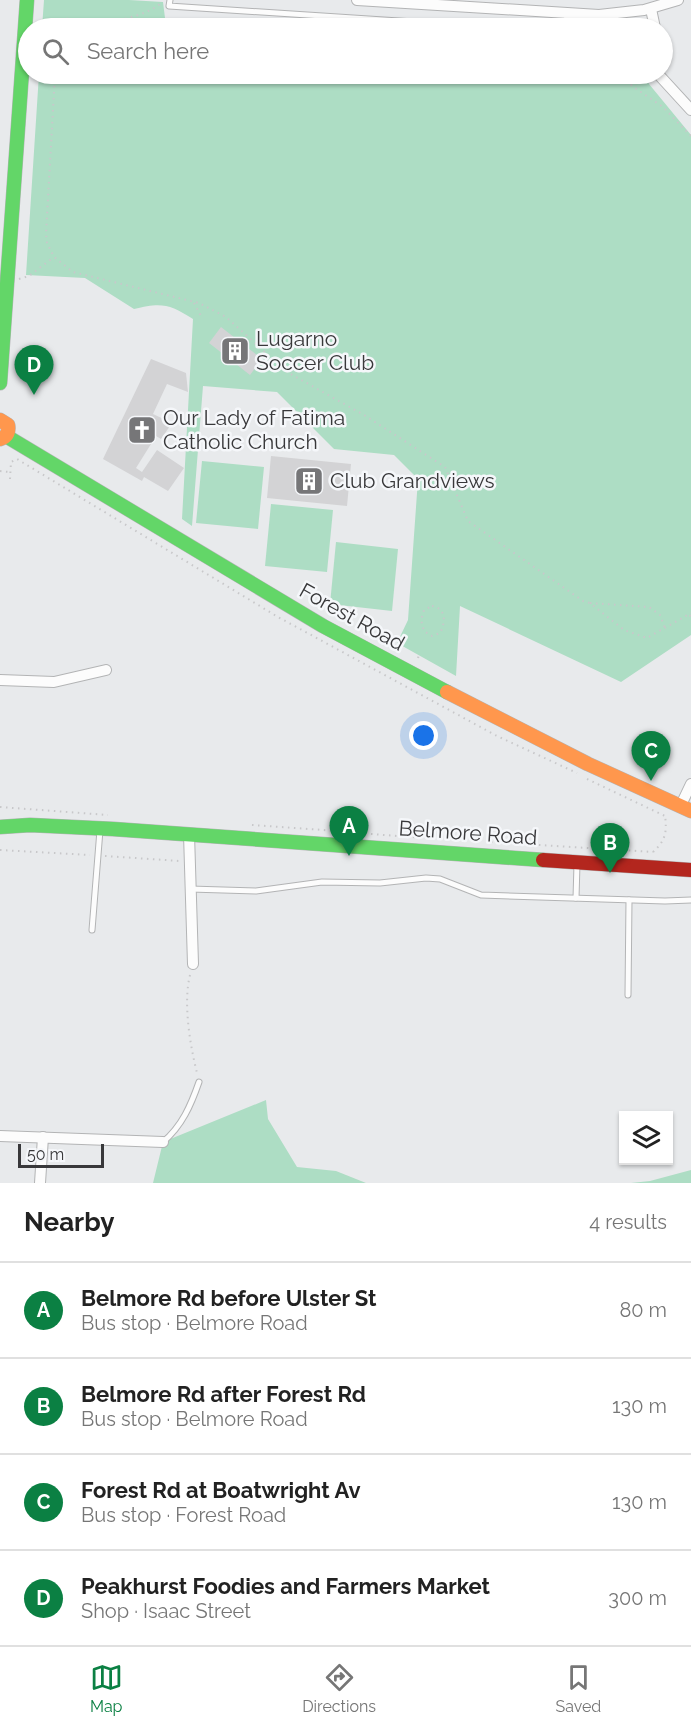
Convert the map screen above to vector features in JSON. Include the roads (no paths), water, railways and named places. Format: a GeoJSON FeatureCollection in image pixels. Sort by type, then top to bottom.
{"type":"FeatureCollection","features":[{"type":"Feature","properties":{"kind":"street"},"geometry":{"type":"LineString","coordinates":[[26,18],[27,0]]}},
{"type":"Feature","properties":{"kind":"street"},"geometry":{"type":"LineString","coordinates":[[357,0],[608,15],[651,9],[678,0]]}},
{"type":"Feature","properties":{"kind":"street"},"geometry":{"type":"LineString","coordinates":[[651,9],[653,18]]}},
{"type":"Feature","properties":{"kind":"street"},"geometry":{"type":"LineString","coordinates":[[0,383],[21,84]]}},
{"type":"Feature","properties":{"kind":"street"},"geometry":{"type":"LineString","coordinates":[[667,84],[691,110]]}},
{"type":"Feature","properties":{"kind":"street"},"geometry":{"type":"LineString","coordinates":[[0,419],[8,425],[9,431],[3,438]]}},
{"type":"Feature","properties":{"kind":"street","name":"Forest Road"},"geometry":{"type":"LineString","coordinates":[[3,438],[323,626],[588,764],[680,807]]}},
{"type":"Feature","properties":{"kind":"street"},"geometry":{"type":"LineString","coordinates":[[0,680],[54,682],[106,670]]}},
{"type":"Feature","properties":{"kind":"street"},"geometry":{"type":"LineString","coordinates":[[680,807],[691,784]]}},
{"type":"Feature","properties":{"kind":"street","name":"Belmore Road"},"geometry":{"type":"LineString","coordinates":[[0,817],[30,825]]}},
{"type":"Feature","properties":{"kind":"street","name":"Belmore Road"},"geometry":{"type":"LineString","coordinates":[[0,827],[30,825],[100,828],[577,861],[651,859],[690,869]]}},
{"type":"Feature","properties":{"kind":"street"},"geometry":{"type":"LineString","coordinates":[[189,834],[193,964]]}},
{"type":"Feature","properties":{"kind":"street"},"geometry":{"type":"LineString","coordinates":[[0,1136],[163,1143]]}},
{"type":"Feature","properties":{"kind":"street"},"geometry":{"type":"LineString","coordinates":[[40,1183],[43,1137]]}},
{"type":"Feature","properties":{"kind":"lane"},"geometry":{"type":"LineString","coordinates":[[170,0],[169,6],[353,18]]}},
{"type":"Feature","properties":{"kind":"lane"},"geometry":{"type":"LineString","coordinates":[[567,14],[567,18]]}},
{"type":"Feature","properties":{"kind":"lane"},"geometry":{"type":"LineString","coordinates":[[92,930],[100,828]]}},
{"type":"Feature","properties":{"kind":"lane"},"geometry":{"type":"LineString","coordinates":[[576,898],[577,861]]}},
{"type":"Feature","properties":{"kind":"lane"},"geometry":{"type":"LineString","coordinates":[[190,889],[256,891],[322,882],[380,883],[426,878],[441,879],[481,895],[691,900]]}},
{"type":"Feature","properties":{"kind":"lane"},"geometry":{"type":"LineString","coordinates":[[628,995],[629,900]]}},
{"type":"Feature","properties":{"kind":"lane"},"geometry":{"type":"LineString","coordinates":[[163,1143],[175,1132],[191,1105],[199,1082]]}},
{"type":"Feature","properties":{"kind":"place","name":"Lugarno Soccer Club"},"geometry":{"type":"Point","coordinates":[235,351]}},
{"type":"Feature","properties":{"kind":"place","name":"Peakhurst Foodies and Farmers Market"},"geometry":{"type":"Point","coordinates":[34,395]}},
{"type":"Feature","properties":{"kind":"place","name":"Our Lady of Fatima Catholic Church"},"geometry":{"type":"Point","coordinates":[142,430]}},
{"type":"Feature","properties":{"kind":"place","name":"Club Grandviews"},"geometry":{"type":"Point","coordinates":[309,481]}},
{"type":"Feature","properties":{"kind":"place","name":"Forest Rd at Boatwright Av"},"geometry":{"type":"Point","coordinates":[651,781]}},
{"type":"Feature","properties":{"kind":"place","name":"Belmore Rd before Ulster St"},"geometry":{"type":"Point","coordinates":[349,856]}},
{"type":"Feature","properties":{"kind":"place","name":"Belmore Rd after Forest Rd"},"geometry":{"type":"Point","coordinates":[610,873]}}]}
